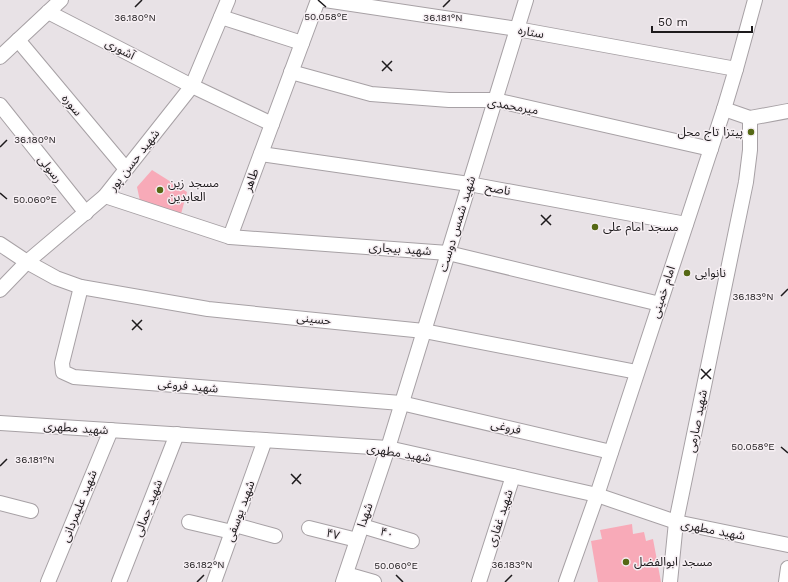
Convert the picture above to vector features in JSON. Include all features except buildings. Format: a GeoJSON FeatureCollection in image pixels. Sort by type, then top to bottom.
{"type":"FeatureCollection","features":[{"type":"Feature","properties":{"kind":"street"},"geometry":{"type":"LineString","coordinates":[[0,57],[61,0]]}},
{"type":"Feature","properties":{"kind":"street","name":"طاهر"},"geometry":{"type":"LineString","coordinates":[[230,237],[318,0]]}},
{"type":"Feature","properties":{"kind":"street","name":"ستاره"},"geometry":{"type":"LineString","coordinates":[[325,0],[517,29],[736,69]]}},
{"type":"Feature","properties":{"kind":"street","name":"شهید شمس دوست"},"geometry":{"type":"LineString","coordinates":[[388,448],[526,0]]}},
{"type":"Feature","properties":{"kind":"street","name":"امام خمینی"},"geometry":{"type":"LineString","coordinates":[[566,582],[597,494],[724,109],[755,0]]}},
{"type":"Feature","properties":{"kind":"street","name":"شهید حسن پور"},"geometry":{"type":"LineString","coordinates":[[0,290],[27,262],[105,196],[192,86],[227,1]]}},
{"type":"Feature","properties":{"kind":"street","name":"آشوری"},"geometry":{"type":"LineString","coordinates":[[48,12],[192,86],[272,124]]}},
{"type":"Feature","properties":{"kind":"street"},"geometry":{"type":"LineString","coordinates":[[221,17],[302,43]]}},
{"type":"Feature","properties":{"kind":"street","name":"سوره"},"geometry":{"type":"LineString","coordinates":[[18,40],[126,169]]}},
{"type":"Feature","properties":{"kind":"street","name":"میرمحمدی"},"geometry":{"type":"LineString","coordinates":[[291,72],[371,94],[448,100],[495,100],[710,149]]}},
{"type":"Feature","properties":{"kind":"street","name":"رسولی"},"geometry":{"type":"LineString","coordinates":[[0,105],[86,213]]}},
{"type":"Feature","properties":{"kind":"street"},"geometry":{"type":"LineString","coordinates":[[724,109],[750,118],[788,111]]}},
{"type":"Feature","properties":{"kind":"street","name":"شهید صارمی"},"geometry":{"type":"LineString","coordinates":[[670,582],[676,522],[746,182],[750,150],[750,118]]}},
{"type":"Feature","properties":{"kind":"street","name":"ناصح"},"geometry":{"type":"LineString","coordinates":[[261,154],[469,184],[686,224]]}},
{"type":"Feature","properties":{"kind":"street"},"geometry":{"type":"LineString","coordinates":[[105,196],[230,237]]}},
{"type":"Feature","properties":{"kind":"street","name":"شهید بیجاری"},"geometry":{"type":"LineString","coordinates":[[230,237],[448,253],[660,304]]}},
{"type":"Feature","properties":{"kind":"street","name":"حسینی"},"geometry":{"type":"LineString","coordinates":[[0,244],[27,262],[56,278],[81,288],[208,309],[424,331],[637,372]]}},
{"type":"Feature","properties":{"kind":"street","name":"شهید فروغی"},"geometry":{"type":"LineString","coordinates":[[81,288],[62,364],[63,372],[74,377],[401,403]]}},
{"type":"Feature","properties":{"kind":"street","name":"فروغی"},"geometry":{"type":"LineString","coordinates":[[401,403],[611,452]]}},
{"type":"Feature","properties":{"kind":"street","name":"شهید مطهری"},"geometry":{"type":"LineString","coordinates":[[0,423],[388,448],[597,494],[676,522],[788,545]]}},
{"type":"Feature","properties":{"kind":"street","name":"شهید علیمردانی"},"geometry":{"type":"LineString","coordinates":[[48,582],[111,430]]}},
{"type":"Feature","properties":{"kind":"street","name":"شهید جمالی"},"geometry":{"type":"LineString","coordinates":[[120,582],[177,434]]}},
{"type":"Feature","properties":{"kind":"street","name":"شهید یوسفی"},"geometry":{"type":"LineString","coordinates":[[214,582],[265,440]]}},
{"type":"Feature","properties":{"kind":"street","name":"شهدا"},"geometry":{"type":"LineString","coordinates":[[344,578],[388,448]]}},
{"type":"Feature","properties":{"kind":"street","name":"شهید غفاری"},"geometry":{"type":"LineString","coordinates":[[479,582],[513,476]]}},
{"type":"Feature","properties":{"kind":"street"},"geometry":{"type":"LineString","coordinates":[[0,503],[31,510]]}},
{"type":"Feature","properties":{"kind":"street"},"geometry":{"type":"LineString","coordinates":[[189,522],[275,536]]}},
{"type":"Feature","properties":{"kind":"street","name":"۴۰"},"geometry":{"type":"LineString","coordinates":[[362,526],[412,541]]}},
{"type":"Feature","properties":{"kind":"street","name":"۴۷"},"geometry":{"type":"LineString","coordinates":[[309,528],[357,540]]}},
{"type":"Feature","properties":{"kind":"street"},"geometry":{"type":"LineString","coordinates":[[786,582],[788,568]]}},
{"type":"Feature","properties":{"kind":"street"},"geometry":{"type":"LineString","coordinates":[[344,578],[374,582]]}},
{"type":"Feature","properties":{"kind":"place","name":"پیتزا تاج محل"},"geometry":{"type":"Point","coordinates":[751,132]}},
{"type":"Feature","properties":{"kind":"place","name":"مسجد زین العابدین"},"geometry":{"type":"Point","coordinates":[160,190]}},
{"type":"Feature","properties":{"kind":"place","name":"مسجد امام علی"},"geometry":{"type":"Point","coordinates":[595,227]}},
{"type":"Feature","properties":{"kind":"place","name":"نانوایی"},"geometry":{"type":"Point","coordinates":[687,273]}},
{"type":"Feature","properties":{"kind":"place","name":"مسجد ابوالفضل"},"geometry":{"type":"Point","coordinates":[626,562]}}]}
